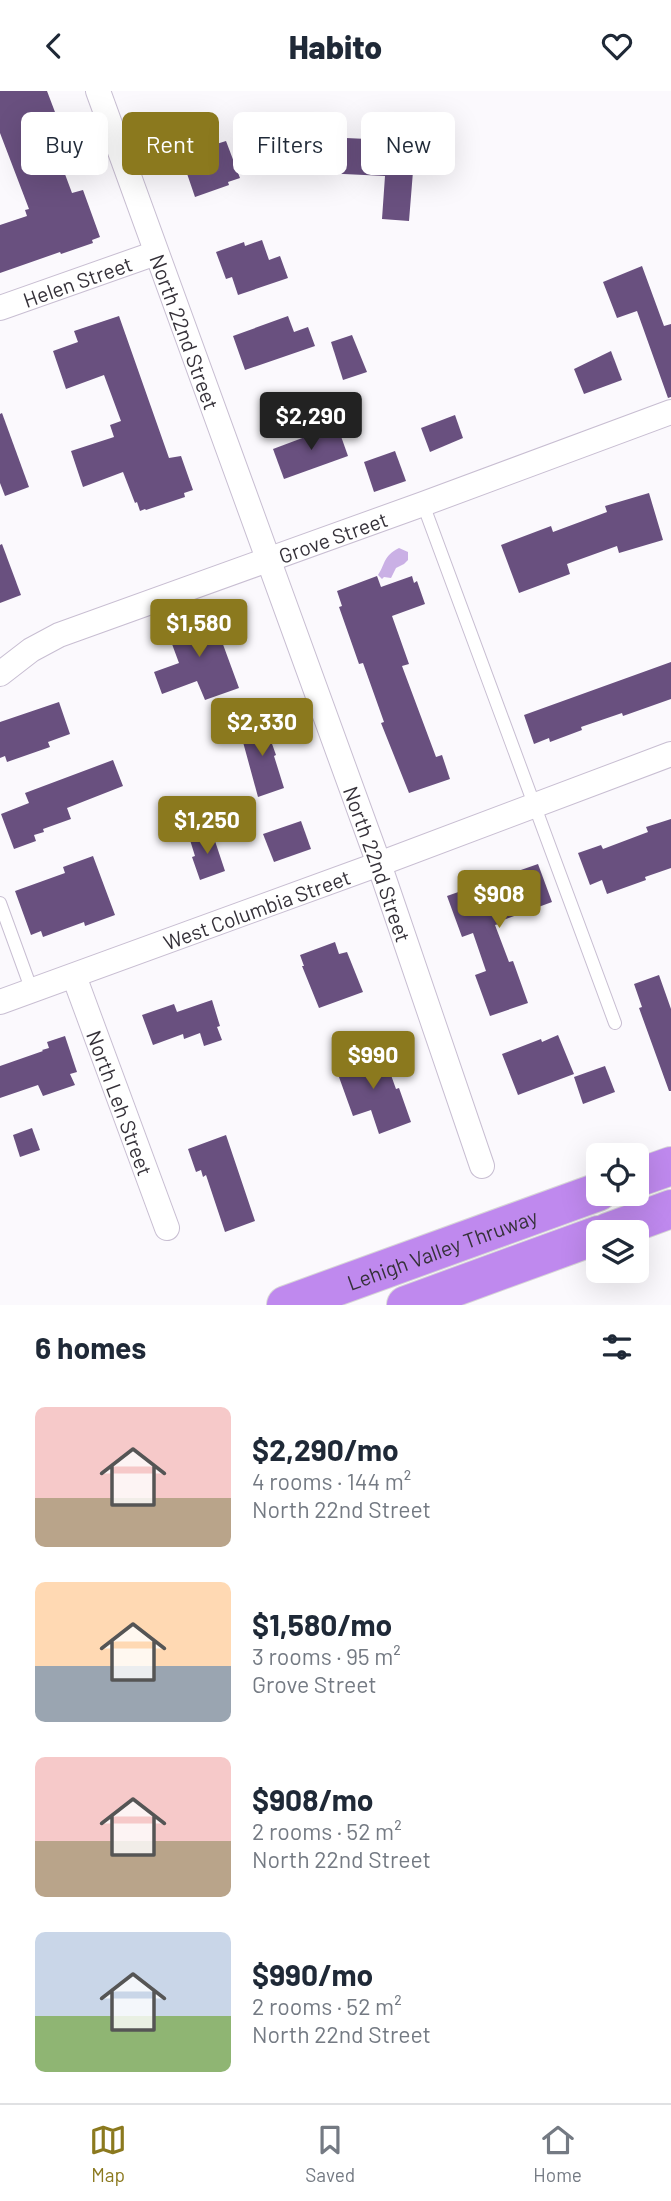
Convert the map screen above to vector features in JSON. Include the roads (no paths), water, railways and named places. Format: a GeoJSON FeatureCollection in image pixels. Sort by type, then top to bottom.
{"type":"FeatureCollection","features":[{"type":"Feature","properties":{"kind":"highway"},"geometry":{"type":"LineString","coordinates":[[649,1174],[671,1166]]}},
{"type":"Feature","properties":{"kind":"highway","name":"Lehigh Valley Thruway"},"geometry":{"type":"LineString","coordinates":[[286,1305],[586,1196]]}},
{"type":"Feature","properties":{"kind":"highway"},"geometry":{"type":"LineString","coordinates":[[641,1220],[671,1209]]}},
{"type":"Feature","properties":{"kind":"highway","name":"Lehigh Valley Thruway"},"geometry":{"type":"LineString","coordinates":[[406,1305],[586,1239]]}},
{"type":"Feature","properties":{"kind":"street","name":"North 22nd Street"},"geometry":{"type":"LineString","coordinates":[[98,91],[379,864],[482,1166]]}},
{"type":"Feature","properties":{"kind":"street","name":"Helen Street"},"geometry":{"type":"LineString","coordinates":[[0,308],[156,253]]}},
{"type":"Feature","properties":{"kind":"street","name":"Grove Street"},"geometry":{"type":"LineString","coordinates":[[0,674],[31,650],[59,635],[671,411]]}},
{"type":"Feature","properties":{"kind":"street","name":"West Columbia Street"},"geometry":{"type":"LineString","coordinates":[[0,1002],[671,754]]}},
{"type":"Feature","properties":{"kind":"street","name":"North Leh Street"},"geometry":{"type":"LineString","coordinates":[[74,976],[167,1228]]}},
{"type":"Feature","properties":{"kind":"lane"},"geometry":{"type":"LineString","coordinates":[[423,504],[615,1023]]}},
{"type":"Feature","properties":{"kind":"lane"},"geometry":{"type":"LineString","coordinates":[[0,903],[32,991]]}}]}
